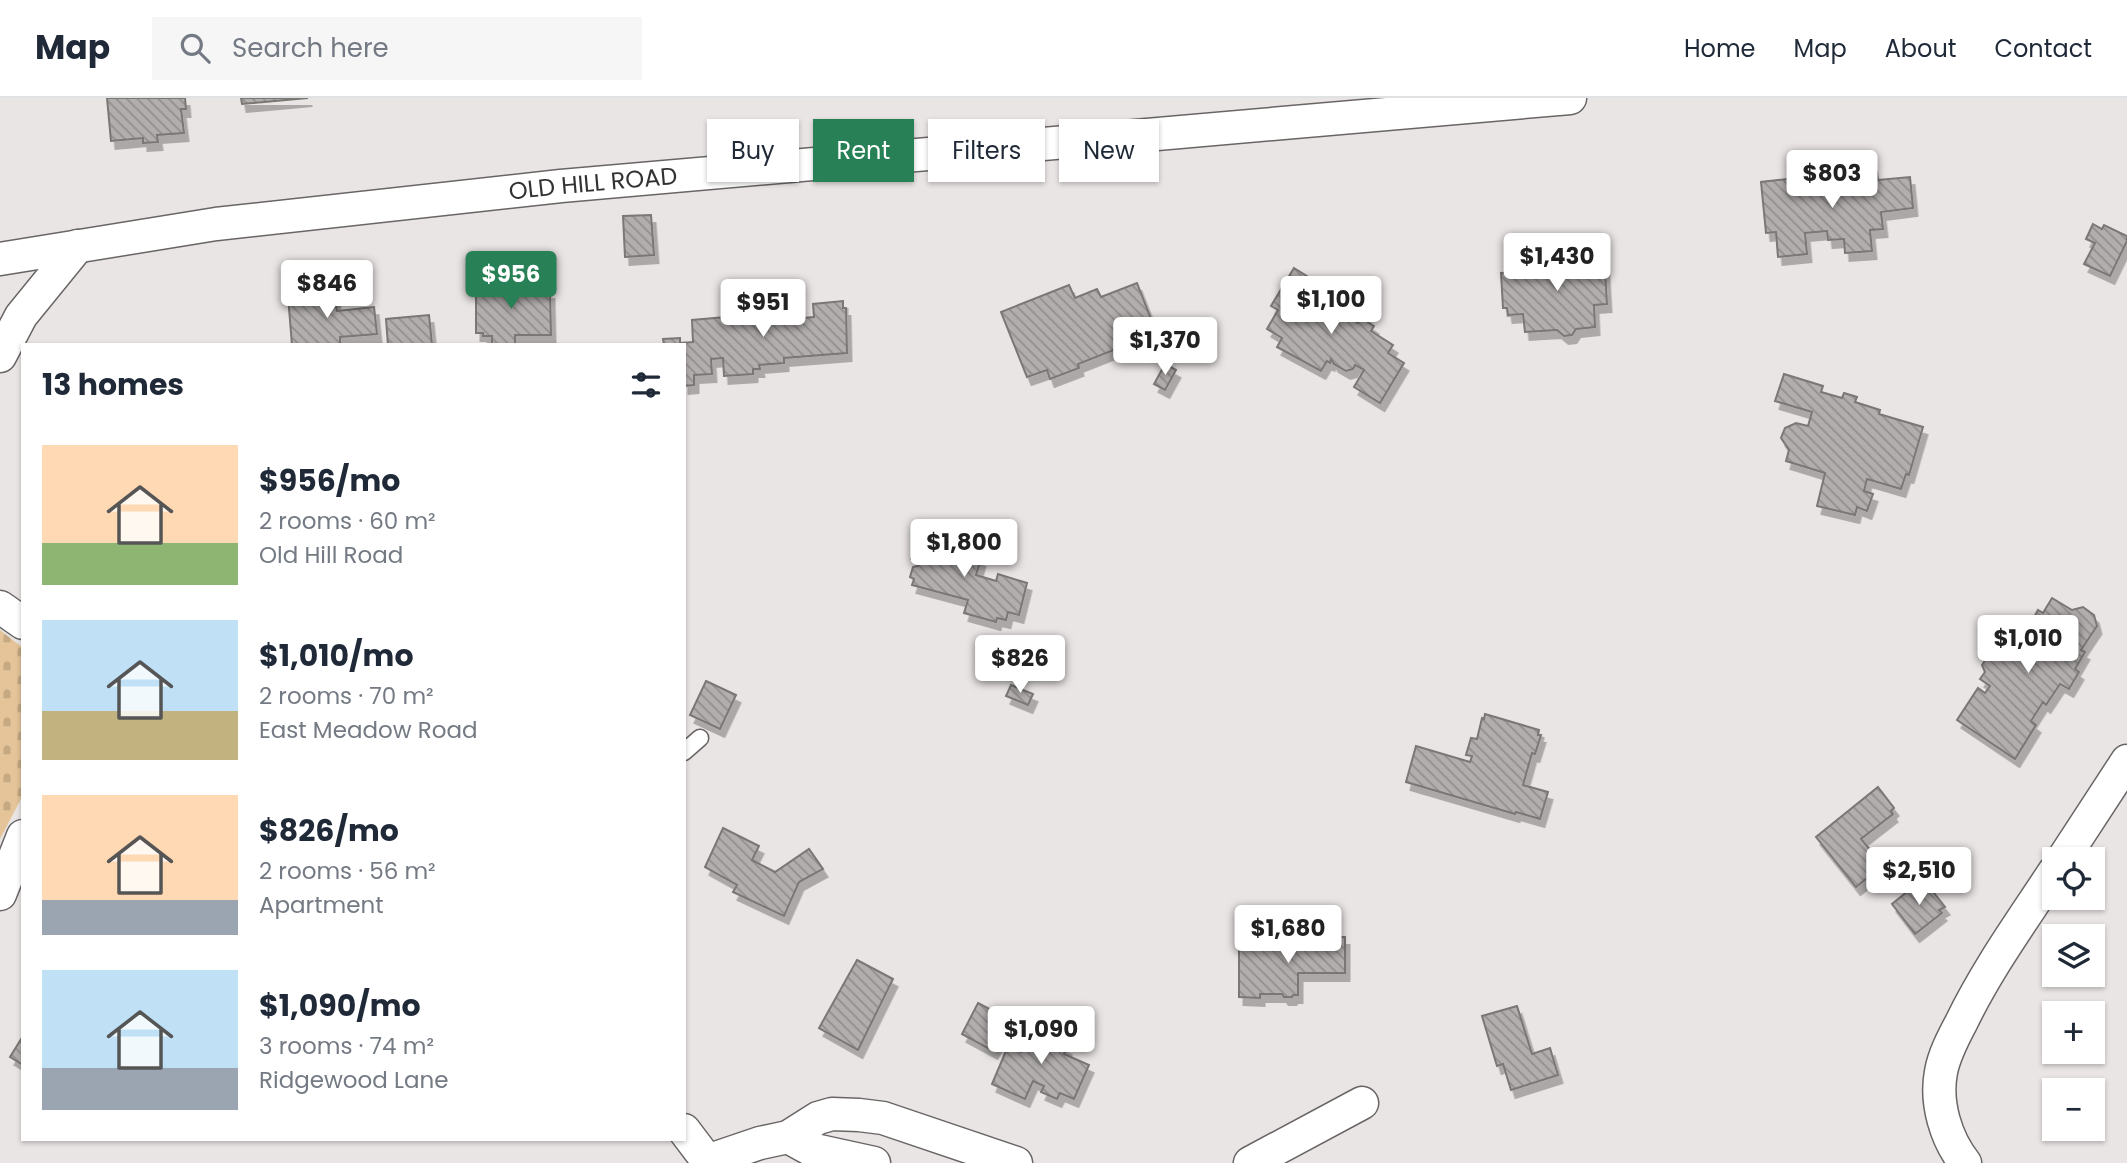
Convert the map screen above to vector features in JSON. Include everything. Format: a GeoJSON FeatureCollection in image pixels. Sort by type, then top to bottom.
{"type":"FeatureCollection","features":[{"type":"Feature","properties":{"kind":"street","name":"OLD HILL ROAD"},"geometry":{"type":"LineString","coordinates":[[0,259],[216,224],[561,186],[1454,103],[1570,98]]}},
{"type":"Feature","properties":{"kind":"street"},"geometry":{"type":"LineString","coordinates":[[0,356],[21,316],[78,246]]}},
{"type":"Feature","properties":{"kind":"street"},"geometry":{"type":"LineString","coordinates":[[2071,847],[2127,761]]}},
{"type":"Feature","properties":{"kind":"street"},"geometry":{"type":"LineString","coordinates":[[0,894],[21,840]]}},
{"type":"Feature","properties":{"kind":"street"},"geometry":{"type":"LineString","coordinates":[[1965,1163],[1949,1137],[1944,1121],[1940,1100],[1941,1071],[1952,1040],[1979,986],[2042,890]]}},
{"type":"Feature","properties":{"kind":"street"},"geometry":{"type":"LineString","coordinates":[[1250,1163],[1362,1103]]}},
{"type":"Feature","properties":{"kind":"street"},"geometry":{"type":"LineString","coordinates":[[686,1133],[708,1162],[760,1143],[788,1137],[818,1118],[832,1114],[859,1115],[883,1118],[1016,1163]]}},
{"type":"Feature","properties":{"kind":"street"},"geometry":{"type":"LineString","coordinates":[[788,1137],[810,1149],[874,1163]]}},
{"type":"Feature","properties":{"kind":"lane"},"geometry":{"type":"LineString","coordinates":[[686,749],[700,738]]}},
{"type":"Feature","properties":{"kind":"green space"},"geometry":{"type":"Polygon","coordinates":[[[0,630],[21,646],[21,799],[0,839],[0,630]]]}},
{"type":"Feature","properties":{"kind":"building"},"geometry":{"type":"Polygon","coordinates":[[[107,98],[185,98],[186,109],[181,109],[184,133],[157,135],[158,142],[143,143],[143,138],[111,141],[107,98]]]}},
{"type":"Feature","properties":{"kind":"building"},"geometry":{"type":"Polygon","coordinates":[[[241,98],[308,98],[242,104],[241,98]]]}},
{"type":"Feature","properties":{"kind":"building"},"geometry":{"type":"Polygon","coordinates":[[[1877,172],[1878,180],[1910,177],[1913,208],[1881,212],[1883,229],[1870,230],[1872,251],[1845,253],[1844,239],[1828,240],[1827,231],[1805,233],[1807,254],[1778,257],[1776,232],[1766,233],[1761,182],[1796,178],[1797,185],[1826,182],[1825,177],[1877,172]]]}},
{"type":"Feature","properties":{"kind":"building"},"geometry":{"type":"Polygon","coordinates":[[[651,215],[654,255],[625,257],[623,216],[651,215]]]}},
{"type":"Feature","properties":{"kind":"building"},"geometry":{"type":"Polygon","coordinates":[[[2093,224],[2102,229],[2104,225],[2127,236],[2110,276],[2084,264],[2095,243],[2086,239],[2093,224]]]}},
{"type":"Feature","properties":{"kind":"building"},"geometry":{"type":"Polygon","coordinates":[[[1604,254],[1607,304],[1594,305],[1595,327],[1576,329],[1572,335],[1564,336],[1557,330],[1525,332],[1523,314],[1508,315],[1507,308],[1503,308],[1501,273],[1520,272],[1519,264],[1554,262],[1553,257],[1604,254]]]}},
{"type":"Feature","properties":{"kind":"building"},"geometry":{"type":"Polygon","coordinates":[[[1294,268],[1331,291],[1325,302],[1358,323],[1361,318],[1374,326],[1371,331],[1393,345],[1388,353],[1404,363],[1380,403],[1354,387],[1364,370],[1355,365],[1353,369],[1346,371],[1331,359],[1321,371],[1277,347],[1282,338],[1267,329],[1278,310],[1271,306],[1294,268]]]}},
{"type":"Feature","properties":{"kind":"building"},"geometry":{"type":"Polygon","coordinates":[[[476,281],[521,281],[522,292],[528,289],[550,291],[551,335],[515,335],[515,343],[492,343],[492,336],[476,333],[476,281]]]}},
{"type":"Feature","properties":{"kind":"building"},"geometry":{"type":"Polygon","coordinates":[[[1137,283],[1158,337],[1118,353],[1116,349],[1050,379],[1047,370],[1027,377],[1001,312],[1069,285],[1075,298],[1097,289],[1101,297],[1137,283]]]}},
{"type":"Feature","properties":{"kind":"building"},"geometry":{"type":"Polygon","coordinates":[[[335,292],[337,311],[374,307],[377,334],[340,337],[340,343],[292,343],[288,296],[335,292]]]}},
{"type":"Feature","properties":{"kind":"building"},"geometry":{"type":"Polygon","coordinates":[[[843,301],[843,308],[846,308],[847,353],[784,358],[784,363],[759,365],[760,369],[753,369],[753,374],[724,376],[723,358],[711,359],[712,374],[694,375],[694,385],[686,386],[686,343],[680,343],[693,342],[692,320],[749,315],[748,306],[779,303],[780,314],[802,313],[802,318],[814,317],[813,304],[843,301]]]}},
{"type":"Feature","properties":{"kind":"building"},"geometry":{"type":"Polygon","coordinates":[[[429,315],[432,343],[388,343],[386,319],[429,315]]]}},
{"type":"Feature","properties":{"kind":"building"},"geometry":{"type":"Polygon","coordinates":[[[680,338],[680,343],[664,343],[663,339],[680,338]]]}},
{"type":"Feature","properties":{"kind":"building"},"geometry":{"type":"Polygon","coordinates":[[[1165,364],[1176,370],[1165,390],[1154,384],[1165,364]]]}},
{"type":"Feature","properties":{"kind":"building"},"geometry":{"type":"Polygon","coordinates":[[[1784,374],[1823,386],[1821,392],[1842,398],[1844,393],[1857,397],[1855,402],[1880,410],[1879,414],[1923,427],[1909,475],[1906,474],[1901,489],[1867,479],[1864,491],[1873,494],[1867,511],[1857,507],[1855,515],[1817,506],[1825,473],[1786,461],[1789,450],[1781,438],[1785,428],[1796,423],[1808,426],[1812,412],[1775,401],[1784,374]]]}},
{"type":"Feature","properties":{"kind":"building"},"geometry":{"type":"Polygon","coordinates":[[[919,533],[963,545],[961,553],[981,559],[976,575],[996,581],[998,574],[1027,583],[1019,615],[1008,612],[1006,620],[997,618],[996,622],[964,613],[968,600],[912,585],[914,579],[910,577],[913,567],[918,566],[919,562],[911,559],[919,533]]]}},
{"type":"Feature","properties":{"kind":"building"},"geometry":{"type":"Polygon","coordinates":[[[2052,598],[2072,610],[2083,607],[2094,615],[2097,626],[2081,650],[2085,652],[2075,669],[2079,672],[2069,689],[2060,684],[2046,705],[2043,702],[2031,721],[2036,725],[2015,759],[1957,720],[1978,688],[1985,693],[1990,686],[1980,679],[1985,672],[1982,665],[1988,656],[1996,654],[2014,623],[2027,630],[2038,610],[2043,613],[2052,598]]]}},
{"type":"Feature","properties":{"kind":"building"},"geometry":{"type":"Polygon","coordinates":[[[706,681],[736,695],[720,729],[690,715],[706,681]]]}},
{"type":"Feature","properties":{"kind":"building"},"geometry":{"type":"Polygon","coordinates":[[[1011,685],[1033,694],[1028,705],[1006,696],[1011,685]]]}},
{"type":"Feature","properties":{"kind":"building"},"geometry":{"type":"Polygon","coordinates":[[[1485,714],[1539,730],[1538,735],[1541,735],[1535,754],[1532,753],[1523,785],[1548,792],[1540,819],[1406,782],[1416,746],[1470,762],[1472,756],[1466,755],[1471,738],[1477,739],[1485,714]]]}},
{"type":"Feature","properties":{"kind":"building"},"geometry":{"type":"Polygon","coordinates":[[[1878,787],[1894,808],[1891,811],[1893,814],[1861,839],[1883,865],[1856,887],[1816,837],[1878,787]]]}},
{"type":"Feature","properties":{"kind":"building"},"geometry":{"type":"Polygon","coordinates":[[[723,828],[759,846],[752,860],[775,872],[809,849],[823,869],[799,882],[784,916],[733,892],[737,885],[705,867],[723,828]]]}},
{"type":"Feature","properties":{"kind":"building"},"geometry":{"type":"Polygon","coordinates":[[[1923,879],[1945,907],[1939,910],[1942,913],[1915,934],[1892,904],[1923,879]]]}},
{"type":"Feature","properties":{"kind":"building"},"geometry":{"type":"Polygon","coordinates":[[[1288,937],[1345,937],[1345,973],[1298,973],[1298,995],[1292,997],[1260,994],[1260,998],[1239,997],[1239,948],[1288,949],[1288,937]]]}},
{"type":"Feature","properties":{"kind":"building"},"geometry":{"type":"Polygon","coordinates":[[[857,960],[893,979],[858,1050],[819,1028],[857,960]]]}},
{"type":"Feature","properties":{"kind":"building"},"geometry":{"type":"Polygon","coordinates":[[[978,1003],[1010,1020],[993,1051],[962,1034],[978,1003]]]}},
{"type":"Feature","properties":{"kind":"building"},"geometry":{"type":"Polygon","coordinates":[[[1517,1006],[1532,1054],[1550,1048],[1558,1075],[1511,1090],[1503,1064],[1497,1066],[1482,1016],[1517,1006]]]}},
{"type":"Feature","properties":{"kind":"building"},"geometry":{"type":"Polygon","coordinates":[[[1035,1017],[1057,1027],[1051,1040],[1067,1047],[1064,1054],[1089,1065],[1074,1099],[1060,1093],[1057,1099],[1041,1092],[1044,1086],[1033,1081],[1025,1099],[992,1084],[1008,1046],[1021,1052],[1035,1017]]]}},
{"type":"Feature","properties":{"kind":"building"},"geometry":{"type":"Polygon","coordinates":[[[21,1039],[21,1064],[10,1057],[21,1039]]]}}]}
